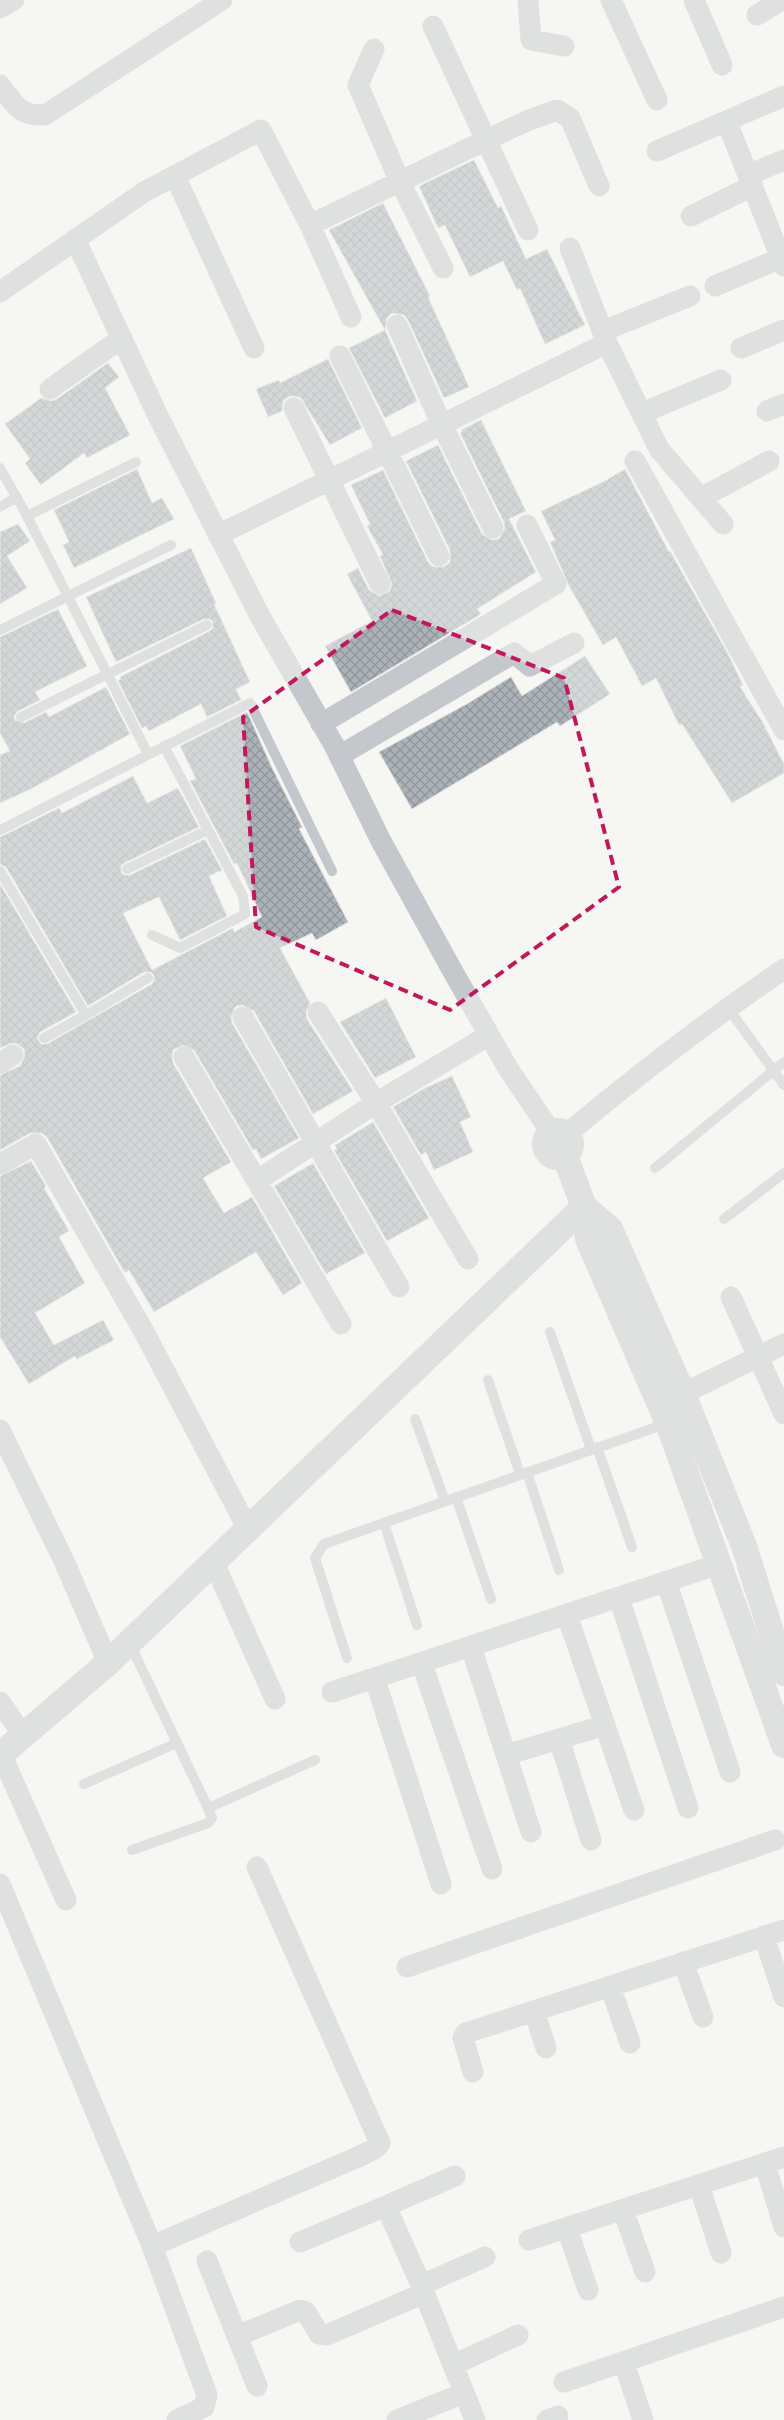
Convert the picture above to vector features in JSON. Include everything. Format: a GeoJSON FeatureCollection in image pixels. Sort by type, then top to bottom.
{"type":"FeatureCollection","features":[{"type":"Feature","properties":{"kind":"street"},"geometry":{"type":"LineString","coordinates":[[0,8],[14,0]]}},
{"type":"Feature","properties":{"kind":"street"},"geometry":{"type":"LineString","coordinates":[[0,84],[15,105],[29,115],[45,115],[222,0]]}},
{"type":"Feature","properties":{"kind":"street"},"geometry":{"type":"LineString","coordinates":[[528,0],[531,40],[564,46]]}},
{"type":"Feature","properties":{"kind":"street"},"geometry":{"type":"LineString","coordinates":[[611,0],[657,100]]}},
{"type":"Feature","properties":{"kind":"street"},"geometry":{"type":"LineString","coordinates":[[694,0],[722,64]]}},
{"type":"Feature","properties":{"kind":"street"},"geometry":{"type":"LineString","coordinates":[[756,15],[782,0]]}},
{"type":"Feature","properties":{"kind":"street"},"geometry":{"type":"LineString","coordinates":[[433,26],[528,230]]}},
{"type":"Feature","properties":{"kind":"street"},"geometry":{"type":"LineString","coordinates":[[374,49],[358,85],[400,182],[443,268]]}},
{"type":"Feature","properties":{"kind":"street"},"geometry":{"type":"LineString","coordinates":[[657,151],[784,96]]}},
{"type":"Feature","properties":{"kind":"street"},"geometry":{"type":"LineString","coordinates":[[310,225],[486,140],[557,110],[570,118],[599,186]]}},
{"type":"Feature","properties":{"kind":"street"},"geometry":{"type":"LineString","coordinates":[[715,286],[782,262],[778,232],[750,180],[727,122]]}},
{"type":"Feature","properties":{"kind":"street"},"geometry":{"type":"LineString","coordinates":[[0,292],[144,192],[261,130],[310,225],[352,317]]}},
{"type":"Feature","properties":{"kind":"street"},"geometry":{"type":"LineString","coordinates":[[691,216],[784,160]]}},
{"type":"Feature","properties":{"kind":"street"},"geometry":{"type":"LineString","coordinates":[[175,176],[254,348]]}},
{"type":"Feature","properties":{"kind":"street"},"geometry":{"type":"LineString","coordinates":[[75,239],[218,535],[261,618],[339,756],[381,841],[509,1070],[561,1140],[584,1207],[588,1239],[744,1546],[784,1673]]}},
{"type":"Feature","properties":{"kind":"street"},"geometry":{"type":"LineString","coordinates":[[570,248],[605,337],[659,449],[723,524]]}},
{"type":"Feature","properties":{"kind":"street"},"geometry":{"type":"LineString","coordinates":[[218,535],[442,425],[605,337],[690,296]]}},
{"type":"Feature","properties":{"kind":"street"},"geometry":{"type":"LineString","coordinates":[[397,325],[442,425],[493,528]]}},
{"type":"Feature","properties":{"kind":"street"},"geometry":{"type":"LineString","coordinates":[[741,348],[784,330]]}},
{"type":"Feature","properties":{"kind":"street"},"geometry":{"type":"LineString","coordinates":[[50,390],[122,338]]}},
{"type":"Feature","properties":{"kind":"street"},"geometry":{"type":"LineString","coordinates":[[340,356],[439,556]]}},
{"type":"Feature","properties":{"kind":"street"},"geometry":{"type":"LineString","coordinates":[[642,414],[721,380]]}},
{"type":"Feature","properties":{"kind":"street"},"geometry":{"type":"LineString","coordinates":[[294,408],[380,584]]}},
{"type":"Feature","properties":{"kind":"street"},"geometry":{"type":"LineString","coordinates":[[635,461],[784,730]]}},
{"type":"Feature","properties":{"kind":"street"},"geometry":{"type":"LineString","coordinates":[[702,498],[769,461]]}},
{"type":"Feature","properties":{"kind":"street"},"geometry":{"type":"LineString","coordinates":[[321,724],[556,584],[527,525]]}},
{"type":"Feature","properties":{"kind":"street"},"geometry":{"type":"LineString","coordinates":[[339,756],[514,653],[530,666],[574,643]]}},
{"type":"Feature","properties":{"kind":"street"},"geometry":{"type":"LineString","coordinates":[[561,1140],[625,1085],[784,969]]}},
{"type":"Feature","properties":{"kind":"street"},"geometry":{"type":"LineString","coordinates":[[318,1012],[376,1103],[468,1259]]}},
{"type":"Feature","properties":{"kind":"street"},"geometry":{"type":"LineString","coordinates":[[243,1017],[399,1287]]}},
{"type":"Feature","properties":{"kind":"street"},"geometry":{"type":"LineString","coordinates":[[258,1180],[376,1103],[489,1035]]}},
{"type":"Feature","properties":{"kind":"street"},"geometry":{"type":"LineString","coordinates":[[184,1056],[341,1324]]}},
{"type":"Feature","properties":{"kind":"street"},"geometry":{"type":"LineString","coordinates":[[0,1164],[36,1144],[143,1330],[248,1530]]}},
{"type":"Feature","properties":{"kind":"street"},"geometry":{"type":"LineString","coordinates":[[66,1900],[1,1754],[108,1664],[584,1207]]}},
{"type":"Feature","properties":{"kind":"street"},"geometry":{"type":"LineString","coordinates":[[731,1297],[784,1414]]}},
{"type":"Feature","properties":{"kind":"street"},"geometry":{"type":"LineString","coordinates":[[677,1412],[759,1356],[784,1344]]}},
{"type":"Feature","properties":{"kind":"street"},"geometry":{"type":"LineString","coordinates":[[677,1412],[719,1564],[784,1745]]}},
{"type":"Feature","properties":{"kind":"street"},"geometry":{"type":"LineString","coordinates":[[0,1430],[64,1560],[108,1664]]}},
{"type":"Feature","properties":{"kind":"street"},"geometry":{"type":"LineString","coordinates":[[214,1564],[275,1699]]}},
{"type":"Feature","properties":{"kind":"street"},"geometry":{"type":"LineString","coordinates":[[332,1692],[375,1680],[719,1564]]}},
{"type":"Feature","properties":{"kind":"street"},"geometry":{"type":"LineString","coordinates":[[666,1581],[730,1772]]}},
{"type":"Feature","properties":{"kind":"street"},"geometry":{"type":"LineString","coordinates":[[619,1598],[688,1808]]}},
{"type":"Feature","properties":{"kind":"street"},"geometry":{"type":"LineString","coordinates":[[567,1615],[634,1810]]}},
{"type":"Feature","properties":{"kind":"street"},"geometry":{"type":"LineString","coordinates":[[471,1647],[530,1832]]}},
{"type":"Feature","properties":{"kind":"street"},"geometry":{"type":"LineString","coordinates":[[422,1664],[492,1870]]}},
{"type":"Feature","properties":{"kind":"street"},"geometry":{"type":"LineString","coordinates":[[375,1680],[441,1884]]}},
{"type":"Feature","properties":{"kind":"street"},"geometry":{"type":"LineString","coordinates":[[0,1702],[23,1735]]}},
{"type":"Feature","properties":{"kind":"street"},"geometry":{"type":"LineString","coordinates":[[506,1756],[605,1726]]}},
{"type":"Feature","properties":{"kind":"street"},"geometry":{"type":"LineString","coordinates":[[558,1740],[590,1840]]}},
{"type":"Feature","properties":{"kind":"street"},"geometry":{"type":"LineString","coordinates":[[407,1967],[775,1840]]}},
{"type":"Feature","properties":{"kind":"street"},"geometry":{"type":"LineString","coordinates":[[152,2246],[358,2157],[376,2148],[380,2143],[257,1867]]}},
{"type":"Feature","properties":{"kind":"street"},"geometry":{"type":"LineString","coordinates":[[0,1884],[152,2246],[207,2395],[204,2407],[177,2420]]}},
{"type":"Feature","properties":{"kind":"street"},"geometry":{"type":"LineString","coordinates":[[474,2072],[464,2038],[466,2033],[774,1933],[784,1997]]}},
{"type":"Feature","properties":{"kind":"street"},"geometry":{"type":"LineString","coordinates":[[683,1962],[703,2017]]}},
{"type":"Feature","properties":{"kind":"street"},"geometry":{"type":"LineString","coordinates":[[610,1986],[630,2043]]}},
{"type":"Feature","properties":{"kind":"street"},"geometry":{"type":"LineString","coordinates":[[534,2010],[546,2048]]}},
{"type":"Feature","properties":{"kind":"street"},"geometry":{"type":"LineString","coordinates":[[529,2240],[774,2160],[784,2228]]}},
{"type":"Feature","properties":{"kind":"street"},"geometry":{"type":"LineString","coordinates":[[300,2242],[455,2176]]}},
{"type":"Feature","properties":{"kind":"street"},"geometry":{"type":"LineString","coordinates":[[699,2185],[721,2253]]}},
{"type":"Feature","properties":{"kind":"street"},"geometry":{"type":"LineString","coordinates":[[386,2206],[423,2289],[475,2420]]}},
{"type":"Feature","properties":{"kind":"street"},"geometry":{"type":"LineString","coordinates":[[623,2210],[645,2272]]}},
{"type":"Feature","properties":{"kind":"street"},"geometry":{"type":"LineString","coordinates":[[567,2228],[588,2290]]}},
{"type":"Feature","properties":{"kind":"street"},"geometry":{"type":"LineString","coordinates":[[237,2336],[300,2310],[306,2312],[318,2334],[327,2335],[485,2258]]}},
{"type":"Feature","properties":{"kind":"street"},"geometry":{"type":"LineString","coordinates":[[207,2261],[257,2386]]}},
{"type":"Feature","properties":{"kind":"street"},"geometry":{"type":"LineString","coordinates":[[564,2382],[784,2307]]}},
{"type":"Feature","properties":{"kind":"street"},"geometry":{"type":"LineString","coordinates":[[453,2365],[518,2336]]}},
{"type":"Feature","properties":{"kind":"street"},"geometry":{"type":"LineString","coordinates":[[624,2363],[643,2420]]}},
{"type":"Feature","properties":{"kind":"street"},"geometry":{"type":"LineString","coordinates":[[396,2420],[464,2393]]}},
{"type":"Feature","properties":{"kind":"lane"},"geometry":{"type":"LineString","coordinates":[[27,516],[136,462]]}},
{"type":"Feature","properties":{"kind":"lane"},"geometry":{"type":"LineString","coordinates":[[0,468],[27,516],[148,754]]}},
{"type":"Feature","properties":{"kind":"lane"},"geometry":{"type":"LineString","coordinates":[[0,507],[17,497]]}},
{"type":"Feature","properties":{"kind":"lane"},"geometry":{"type":"LineString","coordinates":[[0,630],[172,545]]}},
{"type":"Feature","properties":{"kind":"lane"},"geometry":{"type":"LineString","coordinates":[[22,717],[207,625]]}},
{"type":"Feature","properties":{"kind":"lane"},"geometry":{"type":"LineString","coordinates":[[0,830],[250,703],[332,871]]}},
{"type":"Feature","properties":{"kind":"lane"},"geometry":{"type":"LineString","coordinates":[[152,935],[180,948],[245,914],[243,896],[164,746]]}},
{"type":"Feature","properties":{"kind":"lane"},"geometry":{"type":"LineString","coordinates":[[127,869],[208,830]]}},
{"type":"Feature","properties":{"kind":"lane"},"geometry":{"type":"LineString","coordinates":[[0,871],[86,1015]]}},
{"type":"Feature","properties":{"kind":"lane"},"geometry":{"type":"LineString","coordinates":[[44,1038],[148,978]]}},
{"type":"Feature","properties":{"kind":"lane"},"geometry":{"type":"LineString","coordinates":[[728,1008],[784,1085]]}},
{"type":"Feature","properties":{"kind":"lane"},"geometry":{"type":"LineString","coordinates":[[655,1168],[784,1062]]}},
{"type":"Feature","properties":{"kind":"lane"},"geometry":{"type":"LineString","coordinates":[[724,1220],[784,1173]]}},
{"type":"Feature","properties":{"kind":"lane"},"geometry":{"type":"LineString","coordinates":[[550,1332],[632,1547]]}},
{"type":"Feature","properties":{"kind":"lane"},"geometry":{"type":"LineString","coordinates":[[488,1380],[559,1570]]}},
{"type":"Feature","properties":{"kind":"lane"},"geometry":{"type":"LineString","coordinates":[[347,1658],[315,1558],[324,1544],[594,1448],[677,1412]]}},
{"type":"Feature","properties":{"kind":"lane"},"geometry":{"type":"LineString","coordinates":[[415,1419],[445,1501]]}},
{"type":"Feature","properties":{"kind":"lane"},"geometry":{"type":"LineString","coordinates":[[456,1497],[491,1599]]}},
{"type":"Feature","properties":{"kind":"lane"},"geometry":{"type":"LineString","coordinates":[[384,1523],[418,1625]]}},
{"type":"Feature","properties":{"kind":"lane"},"geometry":{"type":"LineString","coordinates":[[129,1643],[212,1818],[208,1823],[132,1850]]}},
{"type":"Feature","properties":{"kind":"lane"},"geometry":{"type":"LineString","coordinates":[[84,1784],[177,1743]]}},
{"type":"Feature","properties":{"kind":"lane"},"geometry":{"type":"LineString","coordinates":[[208,1808],[315,1760]]}},
{"type":"Feature","properties":{"kind":"highlighted area"},"geometry":{"type":"Polygon","coordinates":[[[392,610],[564,678],[619,887],[450,1010],[256,927],[243,717],[392,610]]]}},
{"type":"Feature","properties":{"kind":"building"},"geometry":{"type":"Polygon","coordinates":[[[474,160],[498,208],[501,206],[526,259],[547,249],[585,325],[545,344],[520,288],[517,290],[503,261],[470,277],[445,225],[438,228],[419,186],[474,160]]]}},
{"type":"Feature","properties":{"kind":"building"},"geometry":{"type":"Polygon","coordinates":[[[383,203],[430,296],[428,297],[469,387],[444,398],[408,320],[404,315],[392,313],[387,318],[385,330],[329,230],[383,203]]]}},
{"type":"Feature","properties":{"kind":"building"},"geometry":{"type":"Polygon","coordinates":[[[385,330],[417,401],[385,418],[349,348],[385,330]]]}},
{"type":"Feature","properties":{"kind":"building"},"geometry":{"type":"Polygon","coordinates":[[[328,359],[362,428],[330,445],[301,398],[295,396],[288,397],[283,401],[282,411],[268,417],[256,389],[279,380],[280,383],[328,359]]]}},
{"type":"Feature","properties":{"kind":"building"},"geometry":{"type":"Polygon","coordinates":[[[108,363],[119,377],[105,388],[130,435],[87,458],[84,453],[41,485],[25,463],[30,459],[5,424],[41,398],[51,401],[57,399],[108,363]]]}},
{"type":"Feature","properties":{"kind":"building"},"geometry":{"type":"Polygon","coordinates":[[[481,420],[526,511],[509,519],[536,572],[477,609],[481,614],[351,692],[325,646],[372,621],[347,574],[358,568],[369,590],[379,596],[390,591],[392,584],[380,556],[383,555],[367,526],[370,524],[351,485],[383,470],[428,562],[433,567],[444,567],[450,562],[450,550],[406,461],[438,445],[482,534],[492,540],[499,539],[505,529],[504,522],[460,433],[462,432],[461,430],[481,420]]]}},
{"type":"Feature","properties":{"kind":"building"},"geometry":{"type":"Polygon","coordinates":[[[137,469],[152,503],[162,498],[174,519],[74,568],[63,545],[69,542],[54,510],[137,469]]]}},
{"type":"Feature","properties":{"kind":"building"},"geometry":{"type":"Polygon","coordinates":[[[625,469],[669,552],[727,652],[743,685],[740,687],[762,721],[784,764],[784,773],[732,803],[682,724],[679,725],[656,678],[642,686],[616,637],[603,645],[569,586],[550,542],[555,540],[541,511],[605,481],[625,469]]]}},
{"type":"Feature","properties":{"kind":"building"},"geometry":{"type":"Polygon","coordinates":[[[18,524],[30,541],[7,556],[27,588],[0,604],[0,532],[18,524]]]}},
{"type":"Feature","properties":{"kind":"building"},"geometry":{"type":"Polygon","coordinates":[[[191,548],[216,603],[214,604],[250,682],[236,689],[241,700],[207,717],[201,704],[149,731],[146,726],[142,728],[118,681],[121,679],[120,677],[210,631],[213,628],[213,622],[210,619],[204,619],[116,662],[86,597],[191,548]]]}},
{"type":"Feature","properties":{"kind":"building"},"geometry":{"type":"Polygon","coordinates":[[[58,609],[87,666],[35,692],[40,700],[18,711],[14,716],[15,720],[24,723],[46,712],[49,717],[106,687],[130,734],[31,789],[0,803],[0,755],[10,751],[0,733],[0,637],[58,609]]]}},
{"type":"Feature","properties":{"kind":"building"},"geometry":{"type":"Polygon","coordinates":[[[585,656],[610,694],[560,726],[557,722],[412,809],[379,752],[467,704],[511,677],[522,696],[585,656]]]}},
{"type":"Feature","properties":{"kind":"building"},"geometry":{"type":"Polygon","coordinates":[[[247,712],[272,768],[302,827],[299,829],[348,922],[316,940],[312,933],[280,948],[310,1003],[306,1012],[307,1019],[353,1091],[313,1114],[254,1011],[243,1005],[236,1006],[231,1017],[232,1023],[299,1138],[261,1159],[256,1149],[253,1150],[194,1050],[183,1045],[173,1050],[173,1063],[231,1162],[203,1178],[224,1213],[252,1197],[302,1283],[283,1295],[256,1252],[154,1312],[129,1270],[125,1273],[47,1137],[42,1133],[30,1133],[0,1150],[0,1075],[20,1066],[25,1055],[24,1049],[18,1044],[12,1043],[0,1048],[0,884],[76,1012],[40,1032],[37,1038],[41,1044],[47,1044],[152,984],[154,975],[151,972],[144,972],[88,1006],[6,867],[0,864],[0,837],[59,808],[62,813],[133,776],[147,803],[178,788],[199,827],[124,863],[121,866],[121,872],[124,875],[130,875],[205,839],[222,870],[209,876],[227,916],[180,940],[159,897],[123,913],[152,970],[233,928],[234,932],[262,917],[237,863],[234,864],[190,781],[196,779],[180,746],[247,712]]]}},
{"type":"Feature","properties":{"kind":"building"},"geometry":{"type":"Polygon","coordinates":[[[386,998],[416,1057],[375,1078],[340,1022],[386,998]]]}},
{"type":"Feature","properties":{"kind":"building"},"geometry":{"type":"Polygon","coordinates":[[[452,1076],[471,1117],[460,1122],[473,1152],[434,1170],[426,1152],[421,1155],[393,1107],[425,1088],[452,1076]]]}},
{"type":"Feature","properties":{"kind":"building"},"geometry":{"type":"Polygon","coordinates":[[[373,1122],[429,1218],[387,1241],[334,1150],[337,1149],[335,1145],[373,1122]]]}},
{"type":"Feature","properties":{"kind":"building"},"geometry":{"type":"Polygon","coordinates":[[[31,1161],[69,1231],[59,1237],[85,1283],[35,1313],[54,1345],[103,1320],[114,1340],[77,1359],[75,1356],[29,1384],[0,1337],[0,1176],[31,1161]]]}},
{"type":"Feature","properties":{"kind":"building"},"geometry":{"type":"Polygon","coordinates":[[[313,1163],[365,1253],[326,1274],[274,1186],[313,1163]]]}}]}
